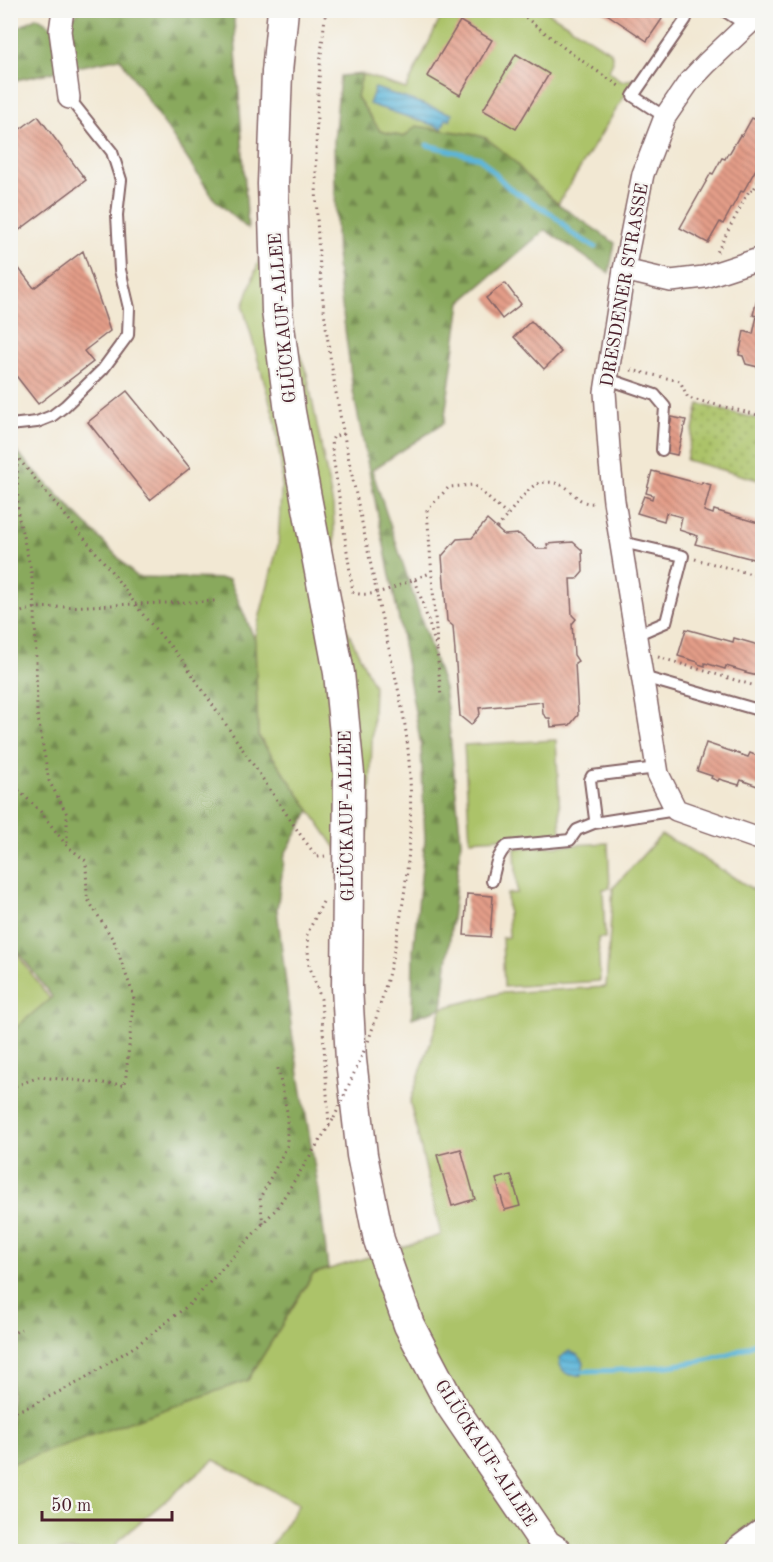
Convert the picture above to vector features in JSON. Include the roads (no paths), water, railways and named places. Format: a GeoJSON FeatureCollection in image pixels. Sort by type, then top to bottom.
{"type":"FeatureCollection","features":[{"type":"Feature","properties":{"kind":"main road","name":"GLÜCKAUF-ALLEE"},"geometry":{"type":"LineString","coordinates":[[283,10],[277,72],[273,184],[278,312],[290,412],[339,673],[349,774],[348,1008],[351,1060],[362,1155],[380,1240],[409,1325],[451,1405],[550,1549]]}},
{"type":"Feature","properties":{"kind":"main road"},"geometry":{"type":"LineString","coordinates":[[739,1551],[762,1535]]}},
{"type":"Feature","properties":{"kind":"street"},"geometry":{"type":"LineString","coordinates":[[63,10],[60,31],[69,98]]}},
{"type":"Feature","properties":{"kind":"street","name":"DRESDENER STRASSE"},"geometry":{"type":"LineString","coordinates":[[676,810],[658,774],[614,501],[605,392],[624,270],[643,174],[665,117],[689,82],[706,63],[762,10]]}},
{"type":"Feature","properties":{"kind":"street"},"geometry":{"type":"LineString","coordinates":[[624,270],[671,281],[704,277],[762,258]]}},
{"type":"Feature","properties":{"kind":"street"},"geometry":{"type":"LineString","coordinates":[[676,810],[762,840]]}},
{"type":"Feature","properties":{"kind":"lane"},"geometry":{"type":"LineString","coordinates":[[723,10],[746,25]]}},
{"type":"Feature","properties":{"kind":"lane"},"geometry":{"type":"LineString","coordinates":[[665,117],[633,96],[686,19]]}},
{"type":"Feature","properties":{"kind":"lane"},"geometry":{"type":"LineString","coordinates":[[10,425],[37,422],[52,416],[103,369],[128,335],[129,308],[120,270],[117,215],[121,180],[112,152],[69,98]]}},
{"type":"Feature","properties":{"kind":"lane"},"geometry":{"type":"LineString","coordinates":[[608,372],[655,395],[665,407],[662,450]]}},
{"type":"Feature","properties":{"kind":"lane"},"geometry":{"type":"LineString","coordinates":[[622,542],[683,556],[666,622],[637,643]]}},
{"type":"Feature","properties":{"kind":"lane"},"geometry":{"type":"LineString","coordinates":[[643,676],[762,711]]}},
{"type":"Feature","properties":{"kind":"lane"},"geometry":{"type":"LineString","coordinates":[[597,822],[590,780],[592,776],[657,768]]}},
{"type":"Feature","properties":{"kind":"lane"},"geometry":{"type":"LineString","coordinates":[[492,881],[499,857],[507,846],[570,840],[577,830],[597,822],[676,810]]}},
{"type":"Feature","properties":{"kind":"water"},"geometry":{"type":"Polygon","coordinates":[[[375,88],[452,114],[450,120],[446,119],[442,128],[369,104],[375,88]]]}},
{"type":"Feature","properties":{"kind":"water"},"geometry":{"type":"Polygon","coordinates":[[[569,1351],[578,1355],[584,1363],[581,1375],[568,1374],[561,1367],[559,1358],[569,1351]]]}},
{"type":"Feature","properties":{"kind":"waterway"},"geometry":{"type":"LineString","coordinates":[[427,145],[480,158],[509,188],[552,214],[571,233],[595,247]]}},
{"type":"Feature","properties":{"kind":"waterway"},"geometry":{"type":"LineString","coordinates":[[583,1371],[641,1369],[693,1363],[735,1352],[762,1339]]}}]}
